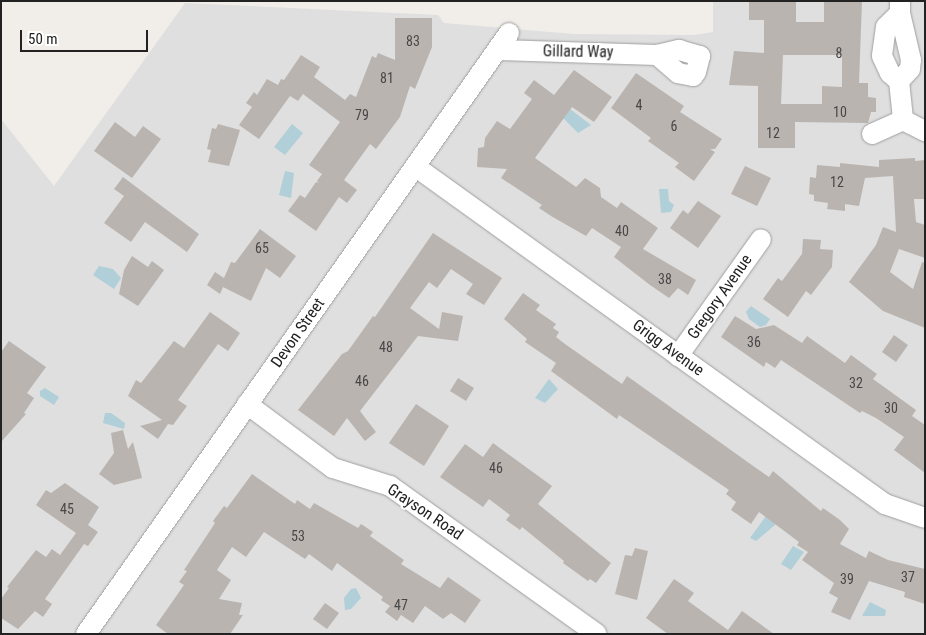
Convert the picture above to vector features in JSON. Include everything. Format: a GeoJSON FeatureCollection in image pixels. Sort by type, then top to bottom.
{"type":"FeatureCollection","features":[{"type":"Feature","properties":{"kind":"street"},"geometry":{"type":"LineString","coordinates":[[899,81],[910,69],[911,60],[900,7]]}},
{"type":"Feature","properties":{"kind":"street"},"geometry":{"type":"LineString","coordinates":[[900,7],[886,27],[882,56],[890,73],[899,81],[903,120]]}},
{"type":"Feature","properties":{"kind":"street","name":"Devon Street"},"geometry":{"type":"LineString","coordinates":[[88,633],[247,404],[499,50],[509,33]]}},
{"type":"Feature","properties":{"kind":"street","name":"Gillard Way"},"geometry":{"type":"LineString","coordinates":[[499,50],[657,55]]}},
{"type":"Feature","properties":{"kind":"street"},"geometry":{"type":"LineString","coordinates":[[903,120],[925,131]]}},
{"type":"Feature","properties":{"kind":"street"},"geometry":{"type":"LineString","coordinates":[[872,134],[903,120]]}},
{"type":"Feature","properties":{"kind":"street","name":"Grigg Avenue"},"geometry":{"type":"LineString","coordinates":[[416,167],[885,504],[925,518]]}},
{"type":"Feature","properties":{"kind":"street","name":"Gregory Avenue"},"geometry":{"type":"LineString","coordinates":[[678,356],[761,239]]}},
{"type":"Feature","properties":{"kind":"street","name":"Grayson Road"},"geometry":{"type":"LineString","coordinates":[[247,404],[334,468],[390,486],[597,634]]}},
{"type":"Feature","properties":{"kind":"shaded area"},"geometry":{"type":"Polygon","coordinates":[[[713,1],[925,1],[925,634],[1,634],[1,119],[54,186],[185,3],[438,15],[444,23],[574,34],[694,35],[713,32],[713,1]]]}},
{"type":"Feature","properties":{"kind":"water"},"geometry":{"type":"Polygon","coordinates":[[[570,109],[591,125],[578,133],[563,118],[570,109]]]}},
{"type":"Feature","properties":{"kind":"water"},"geometry":{"type":"Polygon","coordinates":[[[292,124],[303,133],[285,155],[274,147],[292,124]]]}},
{"type":"Feature","properties":{"kind":"water"},"geometry":{"type":"Polygon","coordinates":[[[285,171],[294,173],[291,198],[279,195],[285,171]]]}},
{"type":"Feature","properties":{"kind":"water"},"geometry":{"type":"Polygon","coordinates":[[[659,189],[668,189],[669,201],[674,205],[671,212],[661,213],[659,189]]]}},
{"type":"Feature","properties":{"kind":"water"},"geometry":{"type":"Polygon","coordinates":[[[99,266],[113,269],[121,278],[114,289],[93,275],[99,266]]]}},
{"type":"Feature","properties":{"kind":"water"},"geometry":{"type":"Polygon","coordinates":[[[751,306],[770,319],[766,325],[760,327],[749,319],[746,312],[751,306]]]}},
{"type":"Feature","properties":{"kind":"water"},"geometry":{"type":"Polygon","coordinates":[[[549,379],[558,389],[545,403],[535,398],[549,379]]]}},
{"type":"Feature","properties":{"kind":"water"},"geometry":{"type":"Polygon","coordinates":[[[45,388],[59,397],[54,405],[40,396],[40,391],[45,388]]]}},
{"type":"Feature","properties":{"kind":"water"},"geometry":{"type":"Polygon","coordinates":[[[105,413],[111,413],[125,423],[124,429],[103,423],[105,413]]]}},
{"type":"Feature","properties":{"kind":"water"},"geometry":{"type":"Polygon","coordinates":[[[766,516],[776,524],[756,541],[750,538],[766,516]]]}},
{"type":"Feature","properties":{"kind":"water"},"geometry":{"type":"Polygon","coordinates":[[[793,546],[804,552],[791,570],[781,564],[793,546]]]}},
{"type":"Feature","properties":{"kind":"water"},"geometry":{"type":"Polygon","coordinates":[[[356,588],[361,598],[351,609],[345,610],[344,598],[351,589],[356,588]]]}},
{"type":"Feature","properties":{"kind":"water"},"geometry":{"type":"Polygon","coordinates":[[[870,602],[886,610],[885,616],[862,616],[870,602]]]}},
{"type":"Feature","properties":{"kind":"building"},"geometry":{"type":"Polygon","coordinates":[[[824,1],[862,1],[859,83],[868,83],[868,97],[876,98],[876,112],[871,112],[868,123],[795,122],[795,148],[758,148],[758,86],[729,85],[734,51],[764,53],[764,20],[749,20],[749,2],[796,2],[796,22],[824,22],[824,1]],[[783,55],[781,104],[822,104],[822,86],[842,87],[842,55],[783,55]]]}},
{"type":"Feature","properties":{"kind":"building"},"geometry":{"type":"Polygon","coordinates":[[[395,18],[432,18],[432,47],[415,89],[410,86],[400,117],[376,149],[370,144],[344,180],[357,190],[347,203],[339,197],[316,231],[288,211],[300,195],[305,198],[316,182],[319,183],[317,181],[322,174],[309,165],[340,122],[303,94],[298,101],[290,96],[259,139],[239,125],[252,107],[246,103],[254,92],[257,95],[267,79],[278,85],[281,79],[284,80],[301,55],[320,67],[314,77],[345,100],[350,94],[356,97],[372,56],[376,58],[378,53],[395,60],[395,18]]]}},
{"type":"Feature","properties":{"kind":"building"},"geometry":{"type":"Polygon","coordinates":[[[574,70],[612,97],[594,122],[572,107],[535,158],[576,187],[585,178],[600,188],[601,197],[617,208],[621,202],[658,228],[643,249],[696,280],[688,295],[678,288],[669,298],[614,257],[621,247],[592,228],[586,236],[539,208],[542,205],[501,178],[507,169],[477,167],[478,148],[484,147],[485,138],[497,121],[510,129],[532,99],[524,93],[534,80],[554,95],[574,70]]]}},
{"type":"Feature","properties":{"kind":"building"},"geometry":{"type":"Polygon","coordinates":[[[636,73],[684,106],[680,112],[722,139],[715,149],[710,149],[715,152],[694,181],[675,167],[679,163],[648,141],[651,138],[611,108],[636,73]]]}},
{"type":"Feature","properties":{"kind":"building"},"geometry":{"type":"Polygon","coordinates":[[[115,122],[135,137],[143,126],[161,139],[132,178],[94,151],[115,122]]]}},
{"type":"Feature","properties":{"kind":"building"},"geometry":{"type":"Polygon","coordinates":[[[218,124],[240,130],[229,166],[208,162],[211,150],[207,149],[212,128],[216,129],[218,124]]]}},
{"type":"Feature","properties":{"kind":"building"},"geometry":{"type":"Polygon","coordinates":[[[915,158],[915,161],[925,160],[925,199],[914,199],[916,222],[925,225],[925,258],[899,249],[890,272],[913,289],[922,262],[925,263],[925,328],[883,311],[849,282],[876,245],[883,227],[896,232],[893,176],[865,178],[859,206],[845,204],[845,211],[827,209],[828,203],[814,201],[814,195],[809,194],[810,177],[816,178],[817,165],[840,167],[840,163],[879,167],[879,160],[915,158]]]}},
{"type":"Feature","properties":{"kind":"building"},"geometry":{"type":"Polygon","coordinates":[[[745,166],[771,178],[757,206],[731,194],[745,166]]]}},
{"type":"Feature","properties":{"kind":"building"},"geometry":{"type":"Polygon","coordinates":[[[123,177],[199,234],[187,252],[145,222],[131,242],[104,223],[124,196],[114,189],[123,177]]]}},
{"type":"Feature","properties":{"kind":"building"},"geometry":{"type":"Polygon","coordinates":[[[698,201],[721,216],[698,248],[670,228],[683,210],[688,214],[698,201]]]}},
{"type":"Feature","properties":{"kind":"building"},"geometry":{"type":"Polygon","coordinates":[[[260,229],[296,256],[280,278],[266,268],[251,301],[223,287],[220,294],[207,285],[215,272],[224,278],[231,262],[235,263],[260,229]]]}},
{"type":"Feature","properties":{"kind":"building"},"geometry":{"type":"Polygon","coordinates":[[[433,233],[502,278],[484,305],[466,294],[473,284],[451,269],[437,288],[429,282],[410,308],[439,329],[442,312],[463,316],[458,341],[418,336],[360,411],[376,432],[365,441],[347,418],[334,436],[298,410],[342,354],[348,351],[373,316],[375,317],[433,233]]]}},
{"type":"Feature","properties":{"kind":"building"},"geometry":{"type":"Polygon","coordinates":[[[803,239],[821,240],[820,249],[833,250],[832,267],[811,295],[806,291],[788,317],[763,299],[778,278],[782,281],[802,254],[803,239]]]}},
{"type":"Feature","properties":{"kind":"building"},"geometry":{"type":"Polygon","coordinates":[[[132,256],[148,267],[152,261],[164,270],[138,306],[119,294],[124,270],[132,256]]]}},
{"type":"Feature","properties":{"kind":"building"},"geometry":{"type":"Polygon","coordinates":[[[523,293],[540,305],[536,310],[556,324],[553,328],[559,332],[556,337],[565,344],[622,384],[627,376],[769,477],[773,471],[821,511],[823,508],[840,520],[849,529],[840,544],[866,558],[869,551],[888,560],[925,569],[925,604],[904,597],[905,592],[869,581],[850,620],[831,612],[838,598],[829,593],[834,583],[802,560],[808,552],[797,545],[799,542],[759,512],[751,524],[731,510],[736,502],[726,494],[729,490],[619,415],[617,419],[551,371],[556,363],[525,342],[527,339],[504,319],[523,293]]]}},
{"type":"Feature","properties":{"kind":"building"},"geometry":{"type":"Polygon","coordinates":[[[210,312],[240,333],[228,351],[218,344],[178,400],[187,406],[173,425],[168,424],[158,439],[140,426],[162,420],[128,396],[136,380],[141,383],[174,341],[184,348],[210,312]]]}},
{"type":"Feature","properties":{"kind":"building"},"geometry":{"type":"Polygon","coordinates":[[[735,316],[756,329],[774,325],[802,343],[807,336],[845,363],[851,355],[877,374],[873,379],[916,410],[912,416],[925,425],[925,473],[894,450],[904,437],[876,418],[862,411],[860,413],[781,360],[775,368],[766,362],[764,367],[721,337],[735,316]]]}},
{"type":"Feature","properties":{"kind":"building"},"geometry":{"type":"Polygon","coordinates":[[[894,335],[908,345],[896,362],[882,352],[894,335]]]}},
{"type":"Feature","properties":{"kind":"building"},"geometry":{"type":"Polygon","coordinates":[[[9,341],[46,367],[27,393],[34,398],[24,413],[26,414],[1,442],[1,352],[9,341]]]}},
{"type":"Feature","properties":{"kind":"building"},"geometry":{"type":"Polygon","coordinates":[[[458,378],[474,388],[466,401],[450,391],[458,378]]]}},
{"type":"Feature","properties":{"kind":"building"},"geometry":{"type":"Polygon","coordinates":[[[416,404],[449,426],[424,466],[389,443],[416,404]]]}},
{"type":"Feature","properties":{"kind":"building"},"geometry":{"type":"Polygon","coordinates":[[[123,430],[128,449],[133,442],[142,478],[114,485],[99,474],[114,453],[111,433],[123,430]]]}},
{"type":"Feature","properties":{"kind":"building"},"geometry":{"type":"Polygon","coordinates":[[[493,443],[552,486],[538,504],[611,563],[596,583],[590,579],[588,581],[563,563],[564,561],[522,527],[520,530],[506,520],[510,515],[489,499],[483,507],[440,477],[465,444],[483,457],[493,443]]]}},
{"type":"Feature","properties":{"kind":"building"},"geometry":{"type":"Polygon","coordinates":[[[252,474],[295,504],[297,500],[310,509],[314,503],[358,528],[361,524],[373,532],[370,536],[404,560],[401,564],[440,588],[448,577],[481,600],[465,623],[451,613],[443,619],[425,606],[413,623],[401,615],[397,621],[385,612],[390,606],[381,600],[383,597],[337,563],[332,571],[309,554],[305,559],[264,532],[246,557],[232,547],[217,570],[231,580],[219,599],[242,603],[239,615],[243,615],[230,634],[168,634],[156,625],[184,585],[179,582],[187,571],[184,570],[215,523],[213,521],[224,506],[227,508],[252,474]]]}},
{"type":"Feature","properties":{"kind":"building"},"geometry":{"type":"Polygon","coordinates":[[[65,483],[99,507],[88,525],[98,532],[88,546],[84,544],[45,599],[52,604],[43,617],[35,611],[18,629],[1,618],[1,599],[9,588],[7,587],[36,550],[46,557],[52,549],[60,555],[76,533],[36,505],[46,490],[51,493],[65,483]]]}},
{"type":"Feature","properties":{"kind":"building"},"geometry":{"type":"Polygon","coordinates":[[[635,548],[648,551],[637,600],[615,594],[625,555],[632,556],[635,548]]]}},
{"type":"Feature","properties":{"kind":"building"},"geometry":{"type":"Polygon","coordinates":[[[674,579],[694,593],[688,601],[728,630],[742,611],[774,634],[668,634],[646,618],[674,579]]]}},
{"type":"Feature","properties":{"kind":"building"},"geometry":{"type":"Polygon","coordinates":[[[325,603],[339,613],[327,629],[313,619],[325,603]]]}}]}
